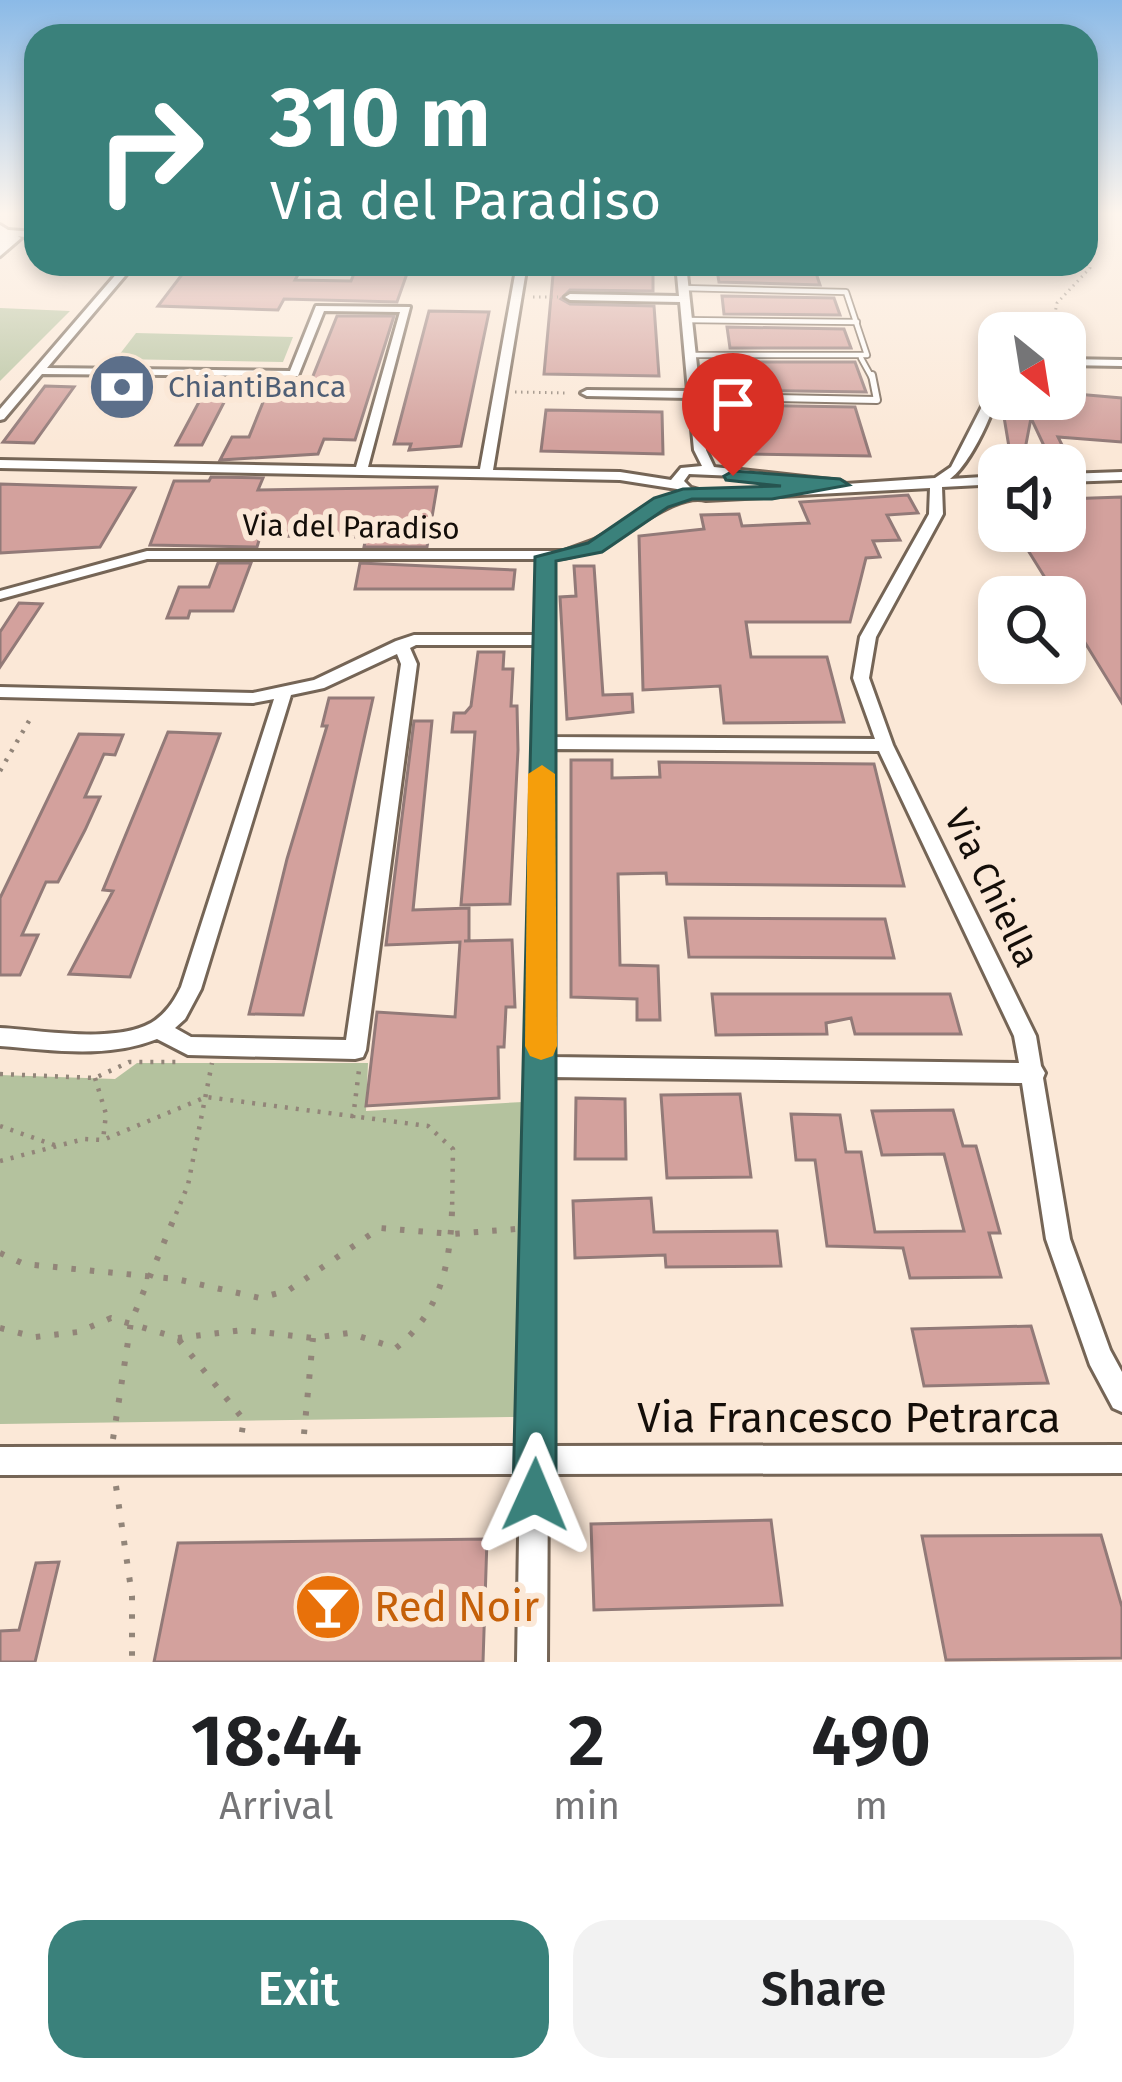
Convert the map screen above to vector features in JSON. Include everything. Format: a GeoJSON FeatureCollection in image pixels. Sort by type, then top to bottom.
{"type":"FeatureCollection","features":[{"type":"Feature","properties":{"kind":"street"},"geometry":{"type":"LineString","coordinates":[[0,416],[109,289]]}},
{"type":"Feature","properties":{"kind":"street"},"geometry":{"type":"LineString","coordinates":[[486,473],[518,289]]}},
{"type":"Feature","properties":{"kind":"street"},"geometry":{"type":"LineString","coordinates":[[684,289],[700,451],[728,485],[721,493]]}},
{"type":"Feature","properties":{"kind":"street"},"geometry":{"type":"LineString","coordinates":[[570,297],[684,293]]}},
{"type":"Feature","properties":{"kind":"street"},"geometry":{"type":"LineString","coordinates":[[39,371],[294,374],[320,308],[406,309],[361,471]]}},
{"type":"Feature","properties":{"kind":"street"},"geometry":{"type":"LineString","coordinates":[[1086,362],[1122,363]]}},
{"type":"Feature","properties":{"kind":"street"},"geometry":{"type":"LineString","coordinates":[[587,393],[694,394]]}},
{"type":"Feature","properties":{"kind":"street"},"geometry":{"type":"LineString","coordinates":[[936,482],[956,470],[981,420]]}},
{"type":"Feature","properties":{"kind":"street"},"geometry":{"type":"LineString","coordinates":[[691,470],[700,451]]}},
{"type":"Feature","properties":{"kind":"street"},"geometry":{"type":"LineString","coordinates":[[0,464],[620,476],[684,489]]}},
{"type":"Feature","properties":{"kind":"street","name":"Via del Paradiso"},"geometry":{"type":"LineString","coordinates":[[684,489],[681,474],[691,470],[840,485]]}},
{"type":"Feature","properties":{"kind":"street"},"geometry":{"type":"LineString","coordinates":[[1086,477],[1122,476]]}},
{"type":"Feature","properties":{"kind":"street"},"geometry":{"type":"LineString","coordinates":[[936,482],[978,481]]}},
{"type":"Feature","properties":{"kind":"street","name":"Via del Paradiso"},"geometry":{"type":"LineString","coordinates":[[0,595],[146,555],[545,557],[594,548],[684,489],[721,493],[936,482]]}},
{"type":"Feature","properties":{"kind":"street","name":"Via Chiella"},"geometry":{"type":"LineString","coordinates":[[936,482],[936,514],[891,588],[861,658],[865,692],[884,745],[1008,994],[1034,1073],[1058,1239],[1099,1356],[1122,1399]]}},
{"type":"Feature","properties":{"kind":"street"},"geometry":{"type":"LineString","coordinates":[[532,1662],[545,557]]}},
{"type":"Feature","properties":{"kind":"street"},"geometry":{"type":"LineString","coordinates":[[0,692],[283,695],[351,671],[401,644],[429,639],[542,640]]}},
{"type":"Feature","properties":{"kind":"street"},"geometry":{"type":"LineString","coordinates":[[162,1030],[188,1046],[355,1050],[410,664],[401,644]]}},
{"type":"Feature","properties":{"kind":"street"},"geometry":{"type":"LineString","coordinates":[[0,1037],[123,1041],[162,1030],[187,1000],[283,695]]}},
{"type":"Feature","properties":{"kind":"street"},"geometry":{"type":"LineString","coordinates":[[542,743],[884,745]]}},
{"type":"Feature","properties":{"kind":"street"},"geometry":{"type":"LineString","coordinates":[[541,1066],[1034,1073]]}},
{"type":"Feature","properties":{"kind":"street","name":"Via Francesco Petrarca"},"geometry":{"type":"LineString","coordinates":[[0,1461],[1122,1460]]}},
{"type":"Feature","properties":{"kind":"lane"},"geometry":{"type":"LineString","coordinates":[[684,293],[846,292],[867,355],[691,356]]}},
{"type":"Feature","properties":{"kind":"lane"},"geometry":{"type":"LineString","coordinates":[[686,320],[857,322]]}},
{"type":"Feature","properties":{"kind":"lane"},"geometry":{"type":"LineString","coordinates":[[723,356],[729,397],[877,400],[869,364],[861,358]]}},
{"type":"Feature","properties":{"kind":"path"},"geometry":{"type":"LineString","coordinates":[[516,297],[570,297]]}},
{"type":"Feature","properties":{"kind":"path"},"geometry":{"type":"LineString","coordinates":[[500,392],[587,393]]}},
{"type":"Feature","properties":{"kind":"path"},"geometry":{"type":"LineString","coordinates":[[0,771],[33,713]]}},
{"type":"Feature","properties":{"kind":"path"},"geometry":{"type":"LineString","coordinates":[[353,1118],[360,1063],[355,1050]]}},
{"type":"Feature","properties":{"kind":"path"},"geometry":{"type":"LineString","coordinates":[[0,1074],[95,1078],[129,1062],[212,1063],[188,1185],[146,1276],[131,1322],[113,1422],[120,1548],[137,1622],[132,1662]]}},
{"type":"Feature","properties":{"kind":"path"},"geometry":{"type":"LineString","coordinates":[[95,1078],[106,1114],[103,1141]]}},
{"type":"Feature","properties":{"kind":"path"},"geometry":{"type":"LineString","coordinates":[[0,1160],[103,1141],[206,1097],[428,1126],[453,1149],[452,1234],[435,1309],[415,1337],[396,1348],[349,1333],[313,1339],[243,1330],[178,1338],[111,1318],[78,1332],[34,1337],[0,1328]]}},
{"type":"Feature","properties":{"kind":"path"},"geometry":{"type":"LineString","coordinates":[[0,1126],[57,1146]]}},
{"type":"Feature","properties":{"kind":"path"},"geometry":{"type":"LineString","coordinates":[[0,1252],[24,1264],[85,1266],[260,1298],[290,1290],[380,1228],[452,1234],[539,1227]]}},
{"type":"Feature","properties":{"kind":"path"},"geometry":{"type":"LineString","coordinates":[[178,1338],[244,1420],[237,1460]]}},
{"type":"Feature","properties":{"kind":"path"},"geometry":{"type":"LineString","coordinates":[[302,1460],[313,1339]]}},
{"type":"Feature","properties":{"kind":"green space"},"geometry":{"type":"Polygon","coordinates":[[[0,308],[70,311],[0,381],[0,308]]]}},
{"type":"Feature","properties":{"kind":"green space"},"geometry":{"type":"Polygon","coordinates":[[[136,333],[293,337],[283,362],[116,359],[136,333]]]}},
{"type":"Feature","properties":{"kind":"green space"},"geometry":{"type":"Polygon","coordinates":[[[137,1063],[368,1063],[366,1111],[523,1102],[517,1417],[0,1424],[0,1075],[115,1079],[137,1063]]]}},
{"type":"Feature","properties":{"kind":"building"},"geometry":{"type":"Polygon","coordinates":[[[171,289],[402,289],[397,302],[284,299],[278,310],[158,306],[171,289]]]}},
{"type":"Feature","properties":{"kind":"building"},"geometry":{"type":"Polygon","coordinates":[[[552,289],[653,289],[570,290],[561,299],[570,304],[654,306],[659,376],[544,374],[552,289]]]}},
{"type":"Feature","properties":{"kind":"building"},"geometry":{"type":"Polygon","coordinates":[[[722,296],[834,298],[840,315],[724,314],[722,296]]]}},
{"type":"Feature","properties":{"kind":"building"},"geometry":{"type":"Polygon","coordinates":[[[429,311],[489,312],[461,446],[409,450],[411,444],[394,444],[429,311]]]}},
{"type":"Feature","properties":{"kind":"building"},"geometry":{"type":"Polygon","coordinates":[[[337,316],[394,316],[355,440],[324,439],[318,454],[220,460],[232,437],[249,437],[270,385],[309,386],[337,316]]]}},
{"type":"Feature","properties":{"kind":"building"},"geometry":{"type":"Polygon","coordinates":[[[727,327],[844,329],[851,348],[730,348],[727,327]]]}},
{"type":"Feature","properties":{"kind":"building"},"geometry":{"type":"Polygon","coordinates":[[[733,362],[855,362],[866,392],[737,390],[733,362]]]}},
{"type":"Feature","properties":{"kind":"building"},"geometry":{"type":"Polygon","coordinates":[[[208,385],[233,385],[202,445],[176,445],[208,385]]]}},
{"type":"Feature","properties":{"kind":"building"},"geometry":{"type":"Polygon","coordinates":[[[45,386],[74,387],[34,443],[3,442],[45,386]]]}},
{"type":"Feature","properties":{"kind":"building"},"geometry":{"type":"Polygon","coordinates":[[[1086,395],[1122,398],[1122,442],[1058,437],[1062,444],[1043,444],[1032,420],[1086,420],[1086,395]]]}},
{"type":"Feature","properties":{"kind":"building"},"geometry":{"type":"Polygon","coordinates":[[[740,405],[855,407],[870,456],[747,454],[740,405]]]}},
{"type":"Feature","properties":{"kind":"building"},"geometry":{"type":"Polygon","coordinates":[[[546,410],[662,412],[663,454],[541,451],[546,410]]]}},
{"type":"Feature","properties":{"kind":"building"},"geometry":{"type":"Polygon","coordinates":[[[1004,420],[1031,420],[1026,444],[1008,444],[1004,420]]]}},
{"type":"Feature","properties":{"kind":"building"},"geometry":{"type":"Polygon","coordinates":[[[211,477],[263,478],[258,490],[437,487],[427,547],[364,547],[366,537],[288,536],[260,537],[257,547],[150,545],[174,481],[209,481],[211,477]]]}},
{"type":"Feature","properties":{"kind":"building"},"geometry":{"type":"Polygon","coordinates":[[[0,484],[135,488],[100,547],[0,553],[0,484]]]}},
{"type":"Feature","properties":{"kind":"building"},"geometry":{"type":"Polygon","coordinates":[[[908,495],[918,513],[887,515],[900,540],[873,541],[880,557],[866,558],[850,622],[746,622],[751,657],[827,657],[844,722],[724,723],[720,686],[643,690],[639,536],[704,529],[701,515],[739,514],[742,526],[809,523],[800,502],[908,495]]]}},
{"type":"Feature","properties":{"kind":"building"},"geometry":{"type":"Polygon","coordinates":[[[1122,497],[1122,703],[1086,644],[1086,576],[1044,576],[1029,552],[1086,552],[1086,498],[1122,497]]]}},
{"type":"Feature","properties":{"kind":"building"},"geometry":{"type":"Polygon","coordinates":[[[218,563],[251,563],[233,611],[190,611],[188,618],[167,618],[179,587],[209,587],[218,563]]]}},
{"type":"Feature","properties":{"kind":"building"},"geometry":{"type":"Polygon","coordinates":[[[360,563],[515,570],[513,589],[355,589],[360,563]]]}},
{"type":"Feature","properties":{"kind":"building"},"geometry":{"type":"Polygon","coordinates":[[[574,566],[594,566],[603,695],[632,694],[633,712],[567,719],[560,597],[576,596],[574,566]]]}},
{"type":"Feature","properties":{"kind":"building"},"geometry":{"type":"Polygon","coordinates":[[[19,603],[42,604],[0,667],[0,632],[19,603]]]}},
{"type":"Feature","properties":{"kind":"building"},"geometry":{"type":"Polygon","coordinates":[[[478,652],[504,652],[503,669],[513,669],[511,706],[517,706],[518,750],[510,904],[461,905],[475,732],[452,732],[454,713],[465,713],[471,706],[478,652]]]}},
{"type":"Feature","properties":{"kind":"building"},"geometry":{"type":"Polygon","coordinates":[[[329,698],[373,698],[303,1015],[249,1014],[287,859],[327,726],[322,726],[329,698]]]}},
{"type":"Feature","properties":{"kind":"building"},"geometry":{"type":"Polygon","coordinates":[[[414,721],[432,721],[413,910],[469,908],[469,941],[512,940],[515,1007],[506,1007],[504,1047],[498,1047],[499,1098],[366,1106],[377,1012],[455,1017],[460,942],[386,945],[414,721]]]}},
{"type":"Feature","properties":{"kind":"building"},"geometry":{"type":"Polygon","coordinates":[[[168,732],[220,734],[130,977],[69,974],[113,891],[103,890],[168,732]]]}},
{"type":"Feature","properties":{"kind":"building"},"geometry":{"type":"Polygon","coordinates":[[[79,734],[123,735],[115,755],[104,754],[85,797],[100,797],[85,830],[58,882],[46,882],[22,935],[38,935],[20,975],[0,975],[0,898],[79,734]]]}},
{"type":"Feature","properties":{"kind":"building"},"geometry":{"type":"Polygon","coordinates":[[[571,760],[612,760],[612,778],[660,777],[659,762],[874,764],[904,886],[667,884],[666,873],[618,874],[620,965],[658,966],[660,1020],[637,1020],[637,999],[571,997],[571,760]]]}},
{"type":"Feature","properties":{"kind":"building"},"geometry":{"type":"Polygon","coordinates":[[[685,918],[885,919],[894,958],[689,957],[685,918]]]}},
{"type":"Feature","properties":{"kind":"building"},"geometry":{"type":"Polygon","coordinates":[[[712,994],[950,994],[961,1034],[855,1034],[851,1018],[826,1023],[827,1034],[716,1035],[712,994]]]}},
{"type":"Feature","properties":{"kind":"building"},"geometry":{"type":"Polygon","coordinates":[[[740,1094],[751,1177],[667,1178],[661,1095],[740,1094]]]}},
{"type":"Feature","properties":{"kind":"building"},"geometry":{"type":"Polygon","coordinates":[[[576,1098],[625,1099],[626,1159],[575,1159],[576,1098]]]}},
{"type":"Feature","properties":{"kind":"building"},"geometry":{"type":"Polygon","coordinates":[[[953,1110],[963,1146],[976,1146],[1000,1233],[989,1233],[1001,1277],[910,1278],[903,1248],[827,1246],[815,1160],[796,1160],[791,1114],[840,1115],[846,1152],[861,1152],[875,1232],[964,1231],[944,1154],[882,1155],[872,1111],[953,1110]]]}},
{"type":"Feature","properties":{"kind":"building"},"geometry":{"type":"Polygon","coordinates":[[[651,1198],[654,1232],[777,1231],[781,1266],[666,1267],[665,1255],[575,1258],[573,1201],[651,1198]]]}},
{"type":"Feature","properties":{"kind":"building"},"geometry":{"type":"Polygon","coordinates":[[[1031,1326],[1048,1383],[924,1386],[912,1329],[1031,1326]]]}},
{"type":"Feature","properties":{"kind":"building"},"geometry":{"type":"Polygon","coordinates":[[[771,1520],[782,1605],[594,1610],[591,1524],[771,1520]]]}},
{"type":"Feature","properties":{"kind":"building"},"geometry":{"type":"Polygon","coordinates":[[[1101,1535],[1122,1607],[1122,1658],[946,1660],[922,1536],[1101,1535]]]}},
{"type":"Feature","properties":{"kind":"building"},"geometry":{"type":"Polygon","coordinates":[[[487,1539],[483,1662],[154,1662],[178,1543],[487,1539]]]}},
{"type":"Feature","properties":{"kind":"building"},"geometry":{"type":"Polygon","coordinates":[[[59,1562],[35,1662],[0,1662],[0,1631],[19,1630],[36,1563],[59,1562]]]}},
{"type":"Feature","properties":{"kind":"slow traffic"},"geometry":{"type":"LineString","coordinates":[[541,1046],[542,774]]}},
{"type":"Feature","properties":{"kind":"place","name":"ChiantiBanca"},"geometry":{"type":"Point","coordinates":[122,387]}},
{"type":"Feature","properties":{"kind":"place","name":"Red Noir"},"geometry":{"type":"Point","coordinates":[328,1607]}},
{"type":"Feature","properties":{"kind":"route"},"geometry":{"type":"LineString","coordinates":[[535,1495],[545,557],[608,542],[661,502],[690,493],[772,493],[840,485],[733,476]]}}]}
